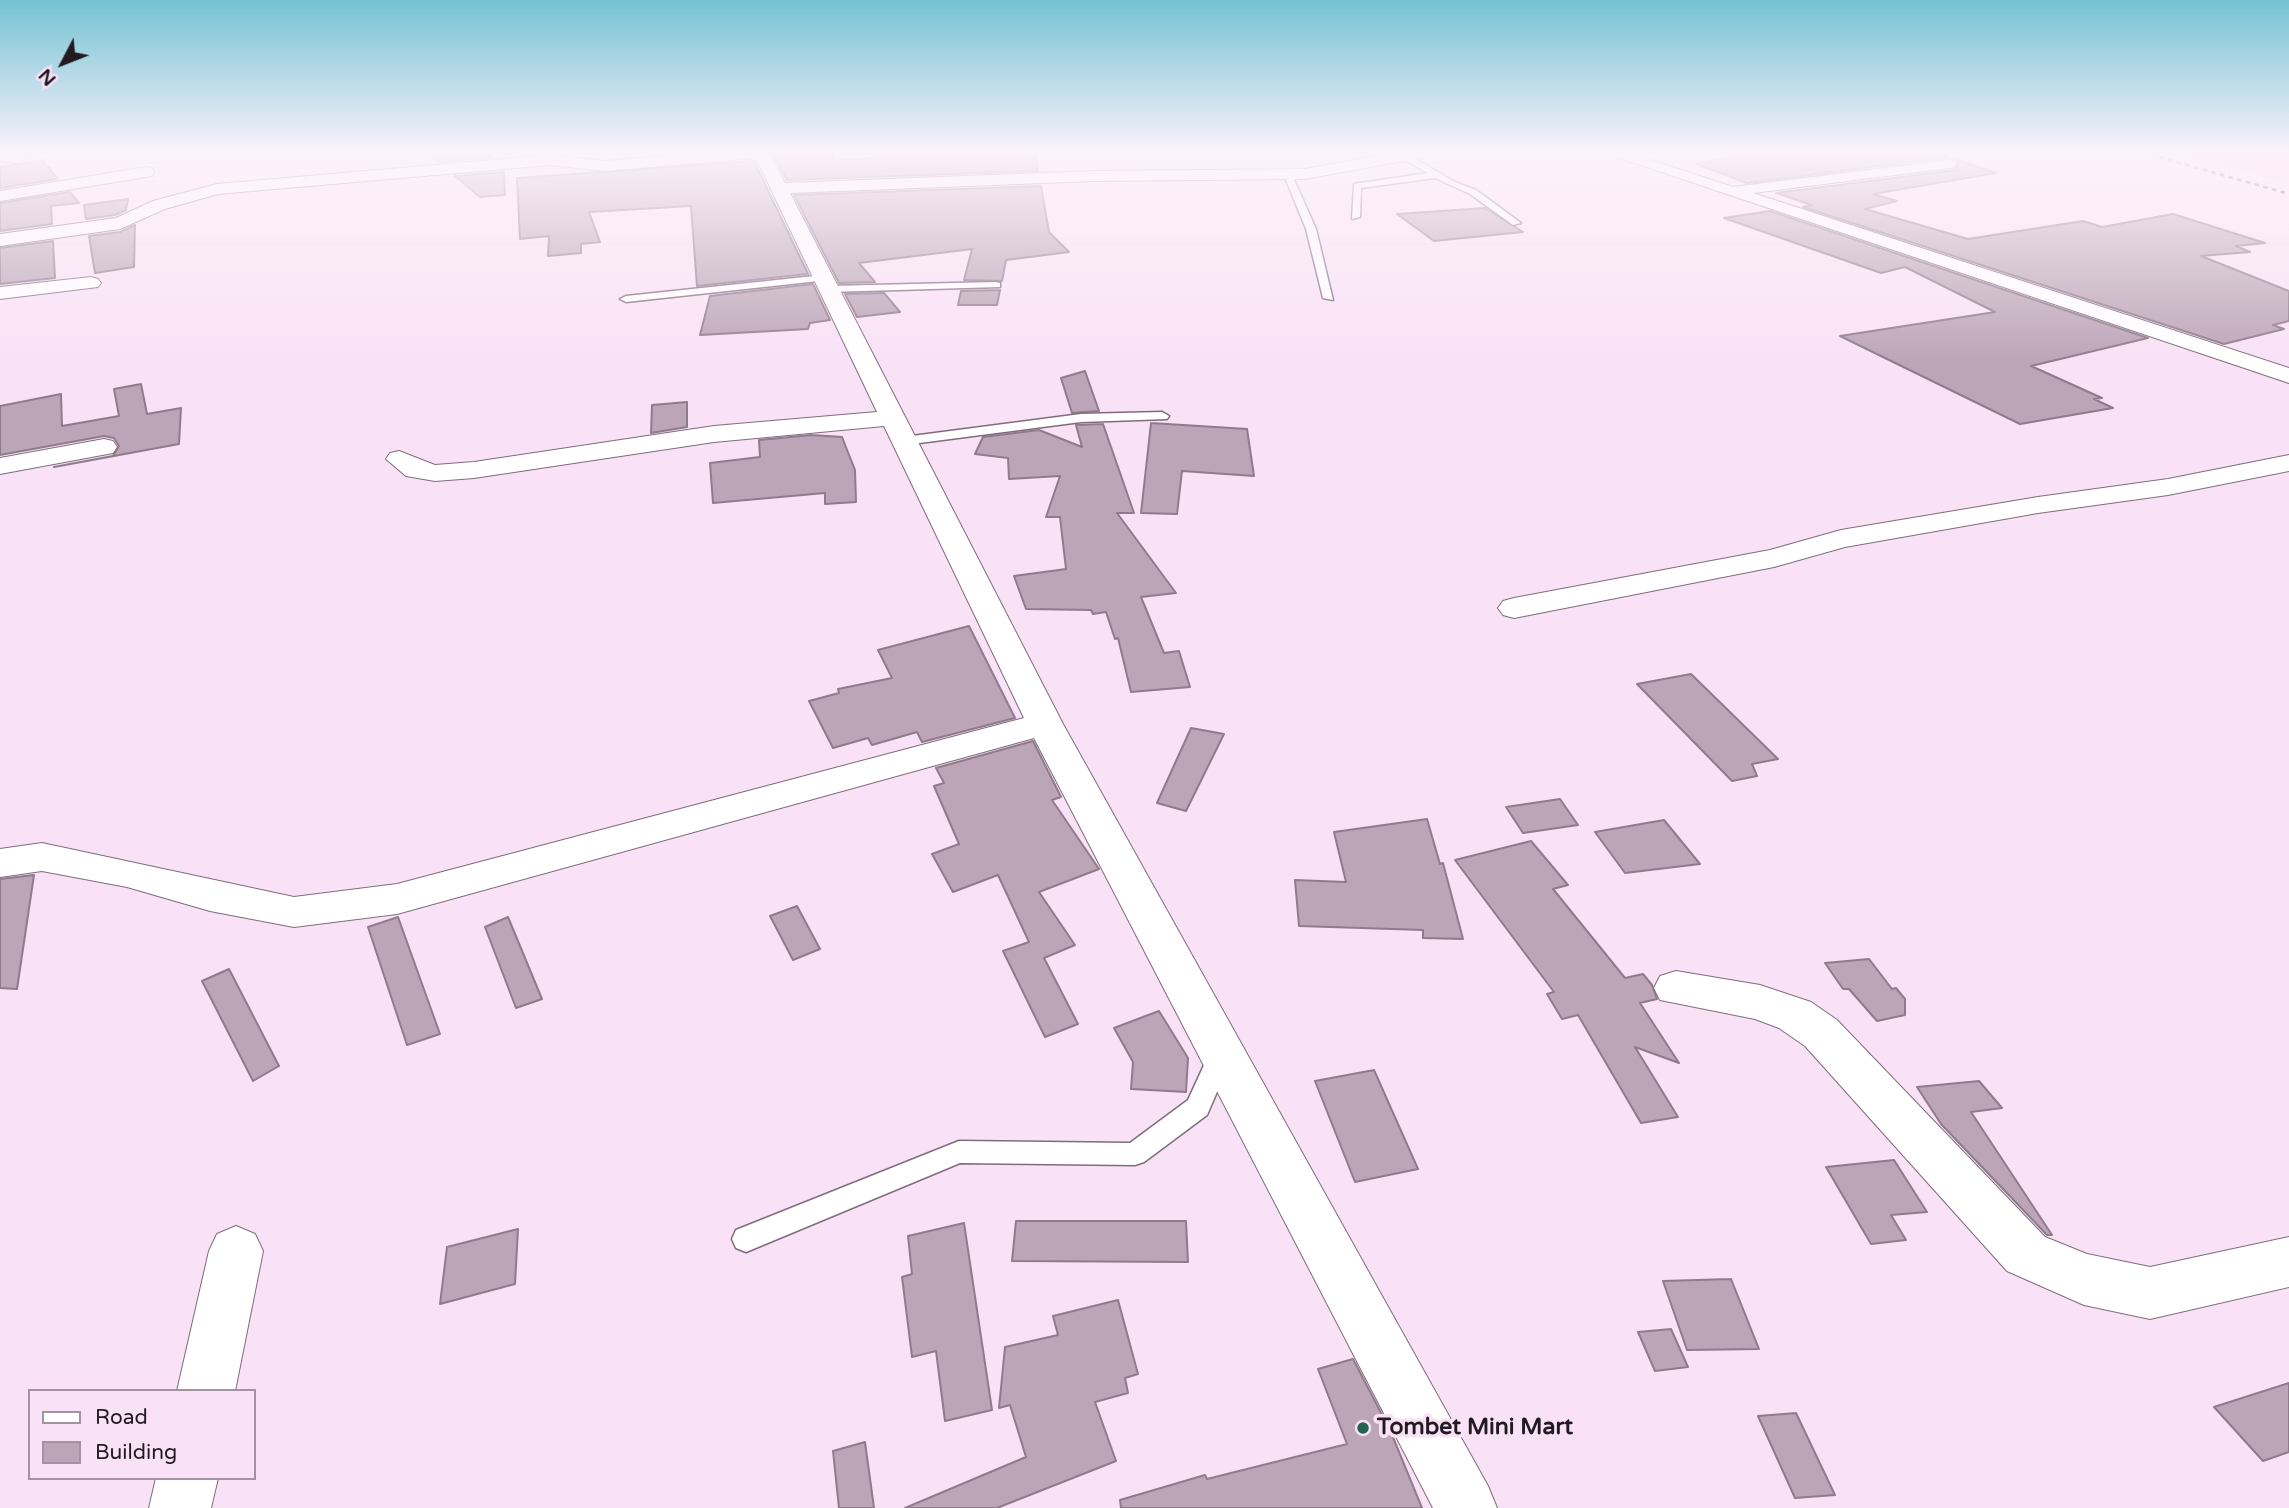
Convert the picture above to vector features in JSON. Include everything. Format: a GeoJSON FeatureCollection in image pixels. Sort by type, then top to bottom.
{"type":"FeatureCollection","features":[{"type":"Feature","properties":{"kind":"street"},"geometry":{"type":"LineString","coordinates":[[0,240],[121,222]]}},
{"type":"Feature","properties":{"kind":"street"},"geometry":{"type":"LineString","coordinates":[[797,222],[1045,724],[1220,1056],[1466,1508]]}},
{"type":"Feature","properties":{"kind":"street"},"geometry":{"type":"LineString","coordinates":[[1823,222],[2288,375]]}},
{"type":"Feature","properties":{"kind":"street"},"geometry":{"type":"LineString","coordinates":[[0,293],[91,283]]}},
{"type":"Feature","properties":{"kind":"street"},"geometry":{"type":"LineString","coordinates":[[399,459],[416,470],[435,473],[474,470],[714,434],[898,429]]}},
{"type":"Feature","properties":{"kind":"street"},"geometry":{"type":"LineString","coordinates":[[0,466],[104,447]]}},
{"type":"Feature","properties":{"kind":"street"},"geometry":{"type":"LineString","coordinates":[[1514,608],[1773,558],[1841,539],[2168,487],[2289,463]]}},
{"type":"Feature","properties":{"kind":"street"},"geometry":{"type":"LineString","coordinates":[[0,863],[42,857],[127,873],[210,896],[294,912],[384,901],[1045,724]]}},
{"type":"Feature","properties":{"kind":"street"},"geometry":{"type":"LineString","coordinates":[[1676,988],[1760,1002],[1796,1015],[1821,1033],[2026,1254],[2073,1274],[2150,1293],[2289,1262]]}},
{"type":"Feature","properties":{"kind":"street"},"geometry":{"type":"LineString","coordinates":[[206,1389],[236,1251]]}},
{"type":"Feature","properties":{"kind":"street"},"geometry":{"type":"LineString","coordinates":[[180,1508],[187,1480]]}},
{"type":"Feature","properties":{"kind":"lane"},"geometry":{"type":"LineString","coordinates":[[1308,222],[1329,298]]}},
{"type":"Feature","properties":{"kind":"lane"},"geometry":{"type":"LineString","coordinates":[[626,299],[826,283],[996,285]]}},
{"type":"Feature","properties":{"kind":"lane"},"geometry":{"type":"LineString","coordinates":[[898,429],[1162,416]]}},
{"type":"Feature","properties":{"kind":"lane"},"geometry":{"type":"LineString","coordinates":[[746,1239],[959,1152],[1135,1154],[1198,1107],[1220,1056]]}},
{"type":"Feature","properties":{"kind":"building"},"geometry":{"type":"Polygon","coordinates":[[[0,222],[52,222],[52,224],[0,231],[0,222]]]}},
{"type":"Feature","properties":{"kind":"building"},"geometry":{"type":"Polygon","coordinates":[[[519,222],[593,222],[600,242],[581,244],[581,253],[548,256],[549,236],[520,239],[519,222]]]}},
{"type":"Feature","properties":{"kind":"building"},"geometry":{"type":"Polygon","coordinates":[[[692,222],[783,222],[808,274],[697,286],[692,222]]]}},
{"type":"Feature","properties":{"kind":"building"},"geometry":{"type":"Polygon","coordinates":[[[808,222],[1047,222],[1049,232],[1069,252],[1006,260],[1002,281],[964,280],[972,249],[859,263],[875,282],[839,283],[808,222]]]}},
{"type":"Feature","properties":{"kind":"building"},"geometry":{"type":"Polygon","coordinates":[[[1408,222],[1508,222],[1523,232],[1434,241],[1408,222]]]}},
{"type":"Feature","properties":{"kind":"building"},"geometry":{"type":"Polygon","coordinates":[[[1736,222],[1804,222],[2148,338],[2031,366],[2102,398],[2094,399],[2113,408],[2020,424],[1840,336],[1995,312],[1905,267],[1881,273],[1736,222]]]}},
{"type":"Feature","properties":{"kind":"building"},"geometry":{"type":"Polygon","coordinates":[[[1850,222],[1911,222],[1968,239],[2074,222],[2087,222],[2102,227],[2127,222],[2200,222],[2265,243],[2236,246],[2250,252],[2201,256],[2289,291],[2289,321],[2273,325],[2284,329],[2224,344],[1850,222]]]}},
{"type":"Feature","properties":{"kind":"building"},"geometry":{"type":"Polygon","coordinates":[[[135,225],[134,267],[95,273],[89,236],[120,232],[135,225]]]}},
{"type":"Feature","properties":{"kind":"building"},"geometry":{"type":"Polygon","coordinates":[[[53,241],[55,278],[0,284],[0,248],[53,241]]]}},
{"type":"Feature","properties":{"kind":"building"},"geometry":{"type":"Polygon","coordinates":[[[813,284],[830,320],[810,323],[808,329],[700,335],[710,296],[813,284]]]}},
{"type":"Feature","properties":{"kind":"building"},"geometry":{"type":"Polygon","coordinates":[[[1000,290],[997,305],[958,305],[961,291],[1000,290]]]}},
{"type":"Feature","properties":{"kind":"building"},"geometry":{"type":"Polygon","coordinates":[[[884,293],[900,312],[857,317],[845,294],[884,293]]]}},
{"type":"Feature","properties":{"kind":"building"},"geometry":{"type":"Polygon","coordinates":[[[1085,371],[1099,411],[1072,413],[1061,378],[1085,371]]]}},
{"type":"Feature","properties":{"kind":"building"},"geometry":{"type":"Polygon","coordinates":[[[141,384],[147,414],[181,408],[179,444],[54,467],[113,456],[119,446],[114,438],[104,436],[0,455],[0,406],[61,394],[62,426],[119,416],[114,389],[141,384]]]}},
{"type":"Feature","properties":{"kind":"building"},"geometry":{"type":"Polygon","coordinates":[[[687,402],[687,427],[651,433],[652,405],[687,402]]]}},
{"type":"Feature","properties":{"kind":"building"},"geometry":{"type":"Polygon","coordinates":[[[1151,423],[1247,429],[1254,476],[1182,471],[1177,514],[1141,513],[1151,423]]]}},
{"type":"Feature","properties":{"kind":"building"},"geometry":{"type":"Polygon","coordinates":[[[1103,424],[1134,513],[1117,513],[1176,593],[1141,597],[1164,653],[1179,651],[1190,687],[1131,692],[1118,638],[1115,639],[1106,612],[1093,614],[1091,610],[1026,609],[1014,576],[1066,569],[1060,517],[1046,517],[1060,476],[1009,479],[1008,458],[975,454],[983,437],[1039,430],[1082,447],[1076,425],[1103,424]]]}},
{"type":"Feature","properties":{"kind":"building"},"geometry":{"type":"Polygon","coordinates":[[[811,435],[842,437],[855,470],[856,502],[825,504],[825,493],[713,503],[710,463],[760,457],[759,440],[811,435]]]}},
{"type":"Feature","properties":{"kind":"building"},"geometry":{"type":"Polygon","coordinates":[[[969,626],[1015,718],[922,742],[917,732],[872,745],[868,738],[833,748],[809,701],[839,693],[838,689],[892,678],[878,650],[969,626]]]}},
{"type":"Feature","properties":{"kind":"building"},"geometry":{"type":"Polygon","coordinates":[[[1691,674],[1778,759],[1752,764],[1757,776],[1732,781],[1637,684],[1691,674]]]}},
{"type":"Feature","properties":{"kind":"building"},"geometry":{"type":"Polygon","coordinates":[[[1191,728],[1224,734],[1186,811],[1157,803],[1191,728]]]}},
{"type":"Feature","properties":{"kind":"building"},"geometry":{"type":"Polygon","coordinates":[[[1033,741],[1061,797],[1052,800],[1099,869],[1039,892],[1075,945],[1044,958],[1078,1024],[1045,1037],[1003,951],[1029,942],[998,875],[953,892],[932,854],[959,844],[934,786],[944,783],[936,768],[1033,741]]]}},
{"type":"Feature","properties":{"kind":"building"},"geometry":{"type":"Polygon","coordinates":[[[1560,799],[1578,825],[1523,833],[1506,807],[1560,799]]]}},
{"type":"Feature","properties":{"kind":"building"},"geometry":{"type":"Polygon","coordinates":[[[1427,819],[1440,864],[1443,863],[1463,939],[1423,938],[1423,930],[1299,926],[1295,880],[1346,882],[1334,832],[1427,819]]]}},
{"type":"Feature","properties":{"kind":"building"},"geometry":{"type":"Polygon","coordinates":[[[1664,820],[1700,864],[1625,873],[1595,832],[1664,820]]]}},
{"type":"Feature","properties":{"kind":"building"},"geometry":{"type":"Polygon","coordinates":[[[1531,841],[1568,885],[1553,889],[1625,978],[1643,974],[1652,985],[1657,999],[1640,1003],[1679,1063],[1635,1047],[1678,1117],[1641,1123],[1578,1015],[1562,1019],[1547,994],[1554,992],[1455,860],[1531,841]]]}},
{"type":"Feature","properties":{"kind":"building"},"geometry":{"type":"Polygon","coordinates":[[[34,875],[17,989],[0,988],[0,879],[34,875]]]}},
{"type":"Feature","properties":{"kind":"building"},"geometry":{"type":"Polygon","coordinates":[[[797,906],[820,949],[793,960],[770,916],[797,906]]]}},
{"type":"Feature","properties":{"kind":"building"},"geometry":{"type":"Polygon","coordinates":[[[398,917],[440,1034],[407,1045],[368,927],[398,917]]]}},
{"type":"Feature","properties":{"kind":"building"},"geometry":{"type":"Polygon","coordinates":[[[508,917],[542,999],[516,1008],[485,927],[508,917]]]}},
{"type":"Feature","properties":{"kind":"building"},"geometry":{"type":"Polygon","coordinates":[[[1869,959],[1892,989],[1896,988],[1905,999],[1905,1015],[1877,1021],[1849,989],[1843,989],[1825,963],[1869,959]]]}},
{"type":"Feature","properties":{"kind":"building"},"geometry":{"type":"Polygon","coordinates":[[[229,969],[279,1066],[253,1081],[202,981],[229,969]]]}},
{"type":"Feature","properties":{"kind":"building"},"geometry":{"type":"Polygon","coordinates":[[[1159,1011],[1188,1058],[1186,1092],[1131,1089],[1133,1062],[1114,1028],[1159,1011]]]}},
{"type":"Feature","properties":{"kind":"building"},"geometry":{"type":"Polygon","coordinates":[[[1374,1070],[1418,1169],[1355,1182],[1315,1081],[1374,1070]]]}},
{"type":"Feature","properties":{"kind":"building"},"geometry":{"type":"Polygon","coordinates":[[[1979,1081],[2002,1108],[1971,1112],[2052,1235],[2047,1235],[1941,1124],[1917,1087],[1979,1081]]]}},
{"type":"Feature","properties":{"kind":"building"},"geometry":{"type":"Polygon","coordinates":[[[1894,1160],[1927,1212],[1891,1215],[1906,1240],[1871,1244],[1826,1167],[1894,1160]]]}},
{"type":"Feature","properties":{"kind":"building"},"geometry":{"type":"Polygon","coordinates":[[[1016,1221],[1186,1221],[1188,1262],[1012,1261],[1016,1221]]]}},
{"type":"Feature","properties":{"kind":"building"},"geometry":{"type":"Polygon","coordinates":[[[964,1223],[992,1410],[945,1421],[936,1351],[912,1357],[902,1277],[912,1274],[908,1236],[964,1223]]]}},
{"type":"Feature","properties":{"kind":"building"},"geometry":{"type":"Polygon","coordinates":[[[518,1229],[515,1284],[440,1304],[447,1247],[518,1229]]]}},
{"type":"Feature","properties":{"kind":"building"},"geometry":{"type":"Polygon","coordinates":[[[1731,1279],[1759,1349],[1687,1350],[1663,1281],[1731,1279]]]}},
{"type":"Feature","properties":{"kind":"building"},"geometry":{"type":"Polygon","coordinates":[[[1118,1300],[1138,1374],[1125,1378],[1128,1393],[1095,1402],[1116,1461],[997,1508],[905,1508],[1026,1457],[1010,1405],[999,1408],[1005,1347],[1058,1335],[1053,1316],[1118,1300]]]}},
{"type":"Feature","properties":{"kind":"building"},"geometry":{"type":"Polygon","coordinates":[[[1671,1329],[1688,1367],[1655,1371],[1638,1332],[1671,1329]]]}},
{"type":"Feature","properties":{"kind":"building"},"geometry":{"type":"Polygon","coordinates":[[[1353,1359],[1390,1430],[1422,1508],[1121,1508],[1120,1500],[1205,1475],[1207,1479],[1347,1444],[1318,1369],[1353,1359]]]}},
{"type":"Feature","properties":{"kind":"building"},"geometry":{"type":"Polygon","coordinates":[[[2289,1383],[2289,1452],[2263,1461],[2214,1407],[2289,1383]]]}},
{"type":"Feature","properties":{"kind":"building"},"geometry":{"type":"Polygon","coordinates":[[[1796,1413],[1835,1495],[1795,1498],[1758,1416],[1796,1413]]]}},
{"type":"Feature","properties":{"kind":"building"},"geometry":{"type":"Polygon","coordinates":[[[865,1442],[874,1508],[839,1508],[833,1451],[865,1442]]]}},
{"type":"Feature","properties":{"kind":"place","name":"Tombet Mini Mart"},"geometry":{"type":"Point","coordinates":[1363,1428]}}]}
